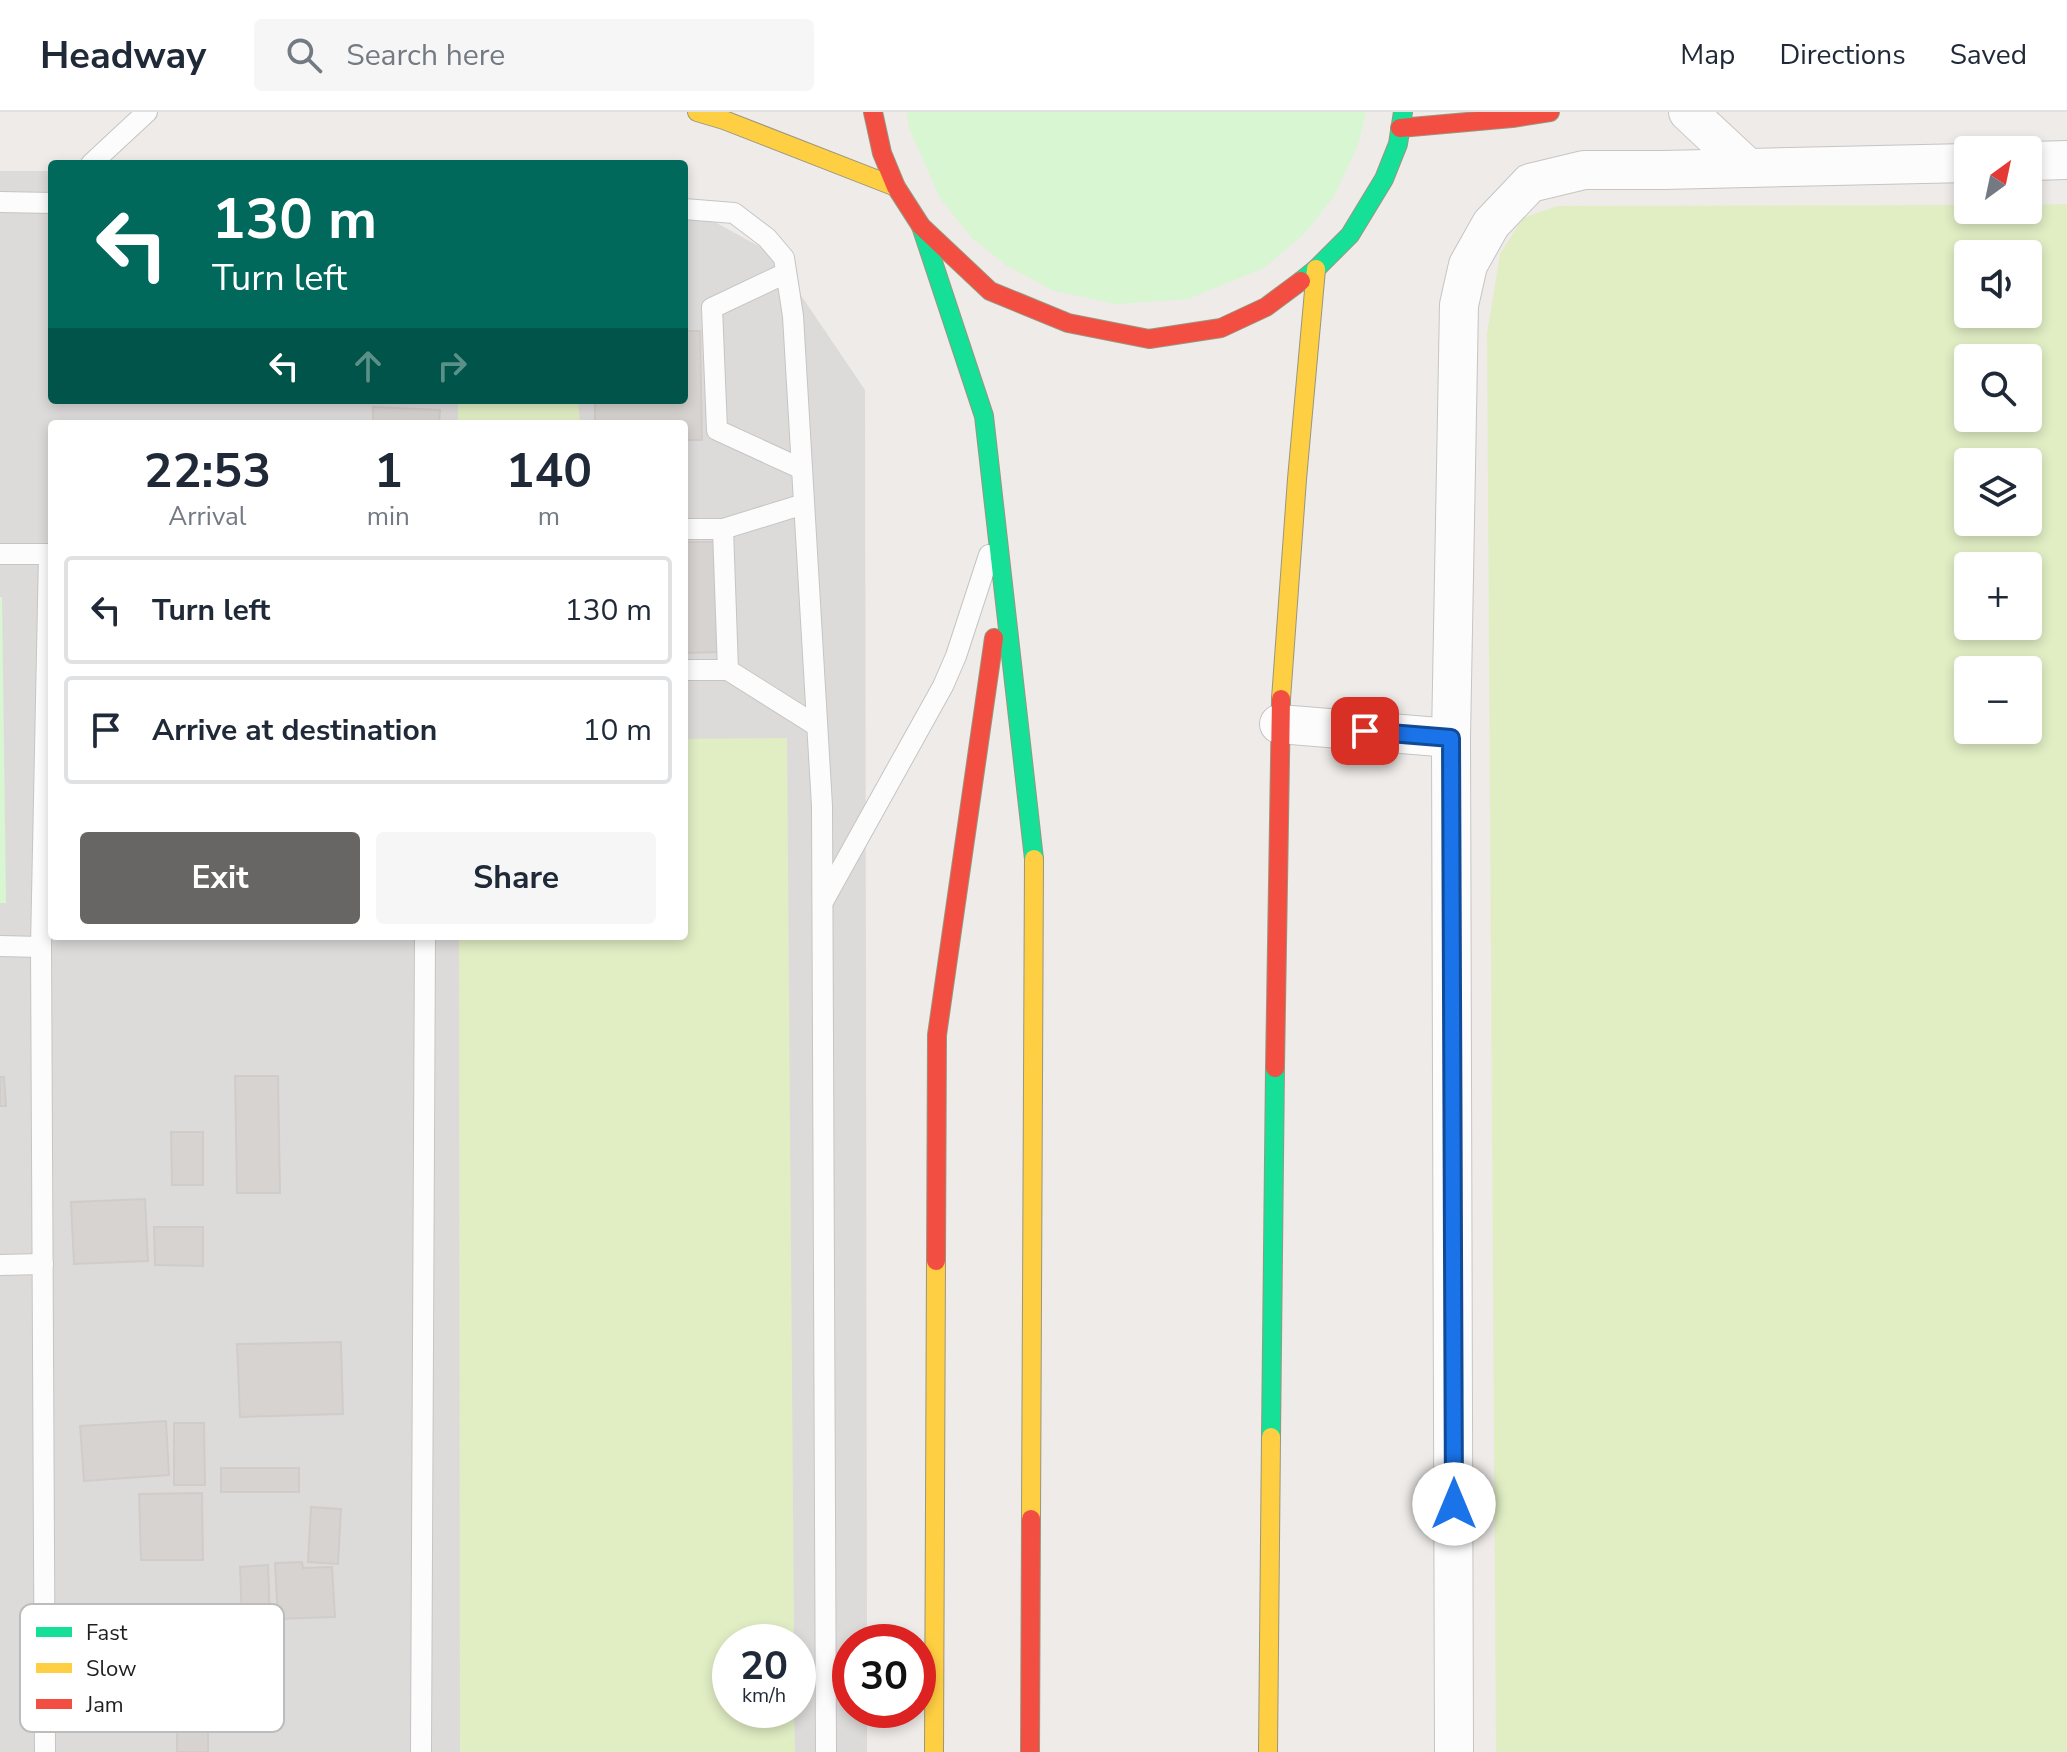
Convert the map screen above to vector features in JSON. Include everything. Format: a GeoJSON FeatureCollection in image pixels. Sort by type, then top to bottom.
{"type":"FeatureCollection","features":[{"type":"Feature","properties":{"kind":"main road"},"geometry":{"type":"LineString","coordinates":[[697,112],[896,187]]}},
{"type":"Feature","properties":{"kind":"main road"},"geometry":{"type":"LineString","coordinates":[[873,112],[882,153],[896,187],[921,226],[990,291],[1068,323],[1149,339],[1221,328],[1266,307],[1316,269],[1350,235],[1384,179],[1398,144],[1402,120],[1512,118],[1550,112]]}},
{"type":"Feature","properties":{"kind":"main road"},"geometry":{"type":"LineString","coordinates":[[921,226],[984,416],[1034,851],[1030,1752]]}},
{"type":"Feature","properties":{"kind":"main road"},"geometry":{"type":"LineString","coordinates":[[1268,1752],[1279,724],[1316,269]]}},
{"type":"Feature","properties":{"kind":"main road"},"geometry":{"type":"LineString","coordinates":[[934,1752],[937,1035],[1002,577]]}},
{"type":"Feature","properties":{"kind":"street"},"geometry":{"type":"LineString","coordinates":[[1688,112],[1748,168]]}},
{"type":"Feature","properties":{"kind":"street"},"geometry":{"type":"LineString","coordinates":[[2042,161],[2067,160]]}},
{"type":"Feature","properties":{"kind":"street"},"geometry":{"type":"LineString","coordinates":[[1454,1752],[1451,738],[1459,305],[1468,265],[1491,224],[1530,183],[1584,170],[1954,163]]}},
{"type":"Feature","properties":{"kind":"street"},"geometry":{"type":"LineString","coordinates":[[1279,724],[1451,738]]}},
{"type":"Feature","properties":{"kind":"lane"},"geometry":{"type":"LineString","coordinates":[[95,160],[147,112]]}},
{"type":"Feature","properties":{"kind":"lane"},"geometry":{"type":"LineString","coordinates":[[0,202],[48,202]]}},
{"type":"Feature","properties":{"kind":"lane"},"geometry":{"type":"LineString","coordinates":[[688,209],[734,213],[767,238],[784,258],[793,316],[822,806],[826,1752]]}},
{"type":"Feature","properties":{"kind":"lane"},"geometry":{"type":"LineString","coordinates":[[786,273],[712,308],[717,430],[802,469]]}},
{"type":"Feature","properties":{"kind":"lane"},"geometry":{"type":"LineString","coordinates":[[688,529],[723,529],[804,504]]}},
{"type":"Feature","properties":{"kind":"lane"},"geometry":{"type":"LineString","coordinates":[[723,529],[728,670]]}},
{"type":"Feature","properties":{"kind":"lane"},"geometry":{"type":"LineString","coordinates":[[822,903],[943,686],[956,656],[997,529]]}},
{"type":"Feature","properties":{"kind":"lane"},"geometry":{"type":"LineString","coordinates":[[0,554],[48,554]]}},
{"type":"Feature","properties":{"kind":"lane"},"geometry":{"type":"LineString","coordinates":[[44,1604],[41,947],[48,641]]}},
{"type":"Feature","properties":{"kind":"lane"},"geometry":{"type":"LineString","coordinates":[[688,670],[728,670],[817,726]]}},
{"type":"Feature","properties":{"kind":"lane"},"geometry":{"type":"LineString","coordinates":[[421,1752],[425,940]]}},
{"type":"Feature","properties":{"kind":"lane"},"geometry":{"type":"LineString","coordinates":[[0,946],[41,947]]}},
{"type":"Feature","properties":{"kind":"lane"},"geometry":{"type":"LineString","coordinates":[[0,1265],[43,1264]]}},
{"type":"Feature","properties":{"kind":"lane"},"geometry":{"type":"LineString","coordinates":[[45,1732],[45,1752]]}},
{"type":"Feature","properties":{"kind":"shaded area"},"geometry":{"type":"Polygon","coordinates":[[[0,171],[48,171],[48,404],[688,404],[688,207],[773,254],[865,390],[867,1624],[832,1624],[832,1728],[867,1728],[867,1752],[0,1752],[0,171]]]}},
{"type":"Feature","properties":{"kind":"green space"},"geometry":{"type":"Polygon","coordinates":[[[907,112],[1366,112],[1358,145],[1334,196],[1305,233],[1264,268],[1188,299],[1115,304],[1052,290],[1006,265],[971,237],[940,198],[909,128],[907,112]]]}},
{"type":"Feature","properties":{"kind":"green space"},"geometry":{"type":"Polygon","coordinates":[[[2067,204],[2067,1752],[1496,1752],[1487,334],[1500,254],[1523,218],[1557,206],[1954,205],[1954,224],[2042,224],[2042,205],[2067,204]]]}},
{"type":"Feature","properties":{"kind":"green space"},"geometry":{"type":"Polygon","coordinates":[[[458,404],[578,404],[580,420],[458,420],[458,404]]]}},
{"type":"Feature","properties":{"kind":"green space"},"geometry":{"type":"Polygon","coordinates":[[[2,597],[6,903],[0,903],[2,597]]]}},
{"type":"Feature","properties":{"kind":"green space"},"geometry":{"type":"Polygon","coordinates":[[[787,738],[794,1624],[712,1624],[712,1728],[794,1728],[795,1752],[460,1752],[459,940],[688,940],[688,739],[787,738]]]}},
{"type":"Feature","properties":{"kind":"building"},"geometry":{"type":"Polygon","coordinates":[[[688,331],[700,331],[702,440],[688,440],[688,420],[595,420],[595,404],[688,404],[688,331]]]}},
{"type":"Feature","properties":{"kind":"building"},"geometry":{"type":"Polygon","coordinates":[[[373,407],[440,410],[439,420],[373,420],[373,407]]]}},
{"type":"Feature","properties":{"kind":"building"},"geometry":{"type":"Polygon","coordinates":[[[688,542],[720,542],[721,652],[688,653],[688,542]]]}},
{"type":"Feature","properties":{"kind":"building"},"geometry":{"type":"Polygon","coordinates":[[[235,1076],[278,1076],[280,1193],[237,1193],[235,1076]]]}},
{"type":"Feature","properties":{"kind":"building"},"geometry":{"type":"Polygon","coordinates":[[[0,1077],[4,1077],[6,1106],[0,1106],[0,1077]]]}},
{"type":"Feature","properties":{"kind":"building"},"geometry":{"type":"Polygon","coordinates":[[[171,1132],[203,1132],[203,1185],[172,1185],[171,1132]]]}},
{"type":"Feature","properties":{"kind":"building"},"geometry":{"type":"Polygon","coordinates":[[[145,1199],[148,1261],[74,1264],[71,1202],[145,1199]]]}},
{"type":"Feature","properties":{"kind":"building"},"geometry":{"type":"Polygon","coordinates":[[[154,1227],[203,1227],[203,1266],[155,1265],[154,1227]]]}},
{"type":"Feature","properties":{"kind":"building"},"geometry":{"type":"Polygon","coordinates":[[[341,1342],[343,1414],[240,1417],[237,1344],[341,1342]]]}},
{"type":"Feature","properties":{"kind":"building"},"geometry":{"type":"Polygon","coordinates":[[[166,1421],[169,1475],[84,1481],[80,1426],[166,1421]]]}},
{"type":"Feature","properties":{"kind":"building"},"geometry":{"type":"Polygon","coordinates":[[[174,1423],[204,1423],[205,1485],[174,1485],[174,1423]]]}},
{"type":"Feature","properties":{"kind":"building"},"geometry":{"type":"Polygon","coordinates":[[[221,1468],[299,1468],[299,1492],[221,1492],[221,1468]]]}},
{"type":"Feature","properties":{"kind":"building"},"geometry":{"type":"Polygon","coordinates":[[[202,1493],[203,1560],[141,1560],[139,1494],[202,1493]]]}},
{"type":"Feature","properties":{"kind":"building"},"geometry":{"type":"Polygon","coordinates":[[[311,1507],[341,1509],[338,1564],[308,1562],[311,1507]]]}},
{"type":"Feature","properties":{"kind":"building"},"geometry":{"type":"Polygon","coordinates":[[[302,1562],[303,1568],[332,1567],[335,1617],[284,1619],[284,1604],[277,1604],[275,1563],[302,1562]]]}},
{"type":"Feature","properties":{"kind":"building"},"geometry":{"type":"Polygon","coordinates":[[[268,1565],[270,1604],[241,1604],[240,1567],[268,1565]]]}},
{"type":"Feature","properties":{"kind":"building"},"geometry":{"type":"Polygon","coordinates":[[[177,1732],[208,1732],[208,1752],[177,1752],[177,1732]]]}},
{"type":"Feature","properties":{"kind":"traffic: fast"},"geometry":{"type":"LineString","coordinates":[[1301,281],[1350,235],[1384,179],[1398,144],[1403,112]]}},
{"type":"Feature","properties":{"kind":"traffic: fast"},"geometry":{"type":"LineString","coordinates":[[921,226],[984,416],[1034,859]]}},
{"type":"Feature","properties":{"kind":"traffic: fast"},"geometry":{"type":"LineString","coordinates":[[1271,1437],[1275,1068]]}},
{"type":"Feature","properties":{"kind":"traffic: slow"},"geometry":{"type":"LineString","coordinates":[[697,112],[896,187]]}},
{"type":"Feature","properties":{"kind":"traffic: slow"},"geometry":{"type":"LineString","coordinates":[[1281,699],[1316,269]]}},
{"type":"Feature","properties":{"kind":"traffic: slow"},"geometry":{"type":"LineString","coordinates":[[1031,1519],[1034,859]]}},
{"type":"Feature","properties":{"kind":"traffic: slow"},"geometry":{"type":"LineString","coordinates":[[934,1752],[936,1261]]}},
{"type":"Feature","properties":{"kind":"traffic: slow"},"geometry":{"type":"LineString","coordinates":[[1268,1752],[1271,1437]]}},
{"type":"Feature","properties":{"kind":"traffic: jam"},"geometry":{"type":"LineString","coordinates":[[873,112],[882,153],[896,187],[921,226],[990,291],[1068,323],[1149,339],[1221,328],[1266,307],[1301,281]]}},
{"type":"Feature","properties":{"kind":"traffic: jam"},"geometry":{"type":"LineString","coordinates":[[1400,128],[1550,112]]}},
{"type":"Feature","properties":{"kind":"traffic: jam"},"geometry":{"type":"LineString","coordinates":[[936,1261],[937,1035],[994,638]]}},
{"type":"Feature","properties":{"kind":"traffic: jam"},"geometry":{"type":"LineString","coordinates":[[1275,1068],[1281,699]]}},
{"type":"Feature","properties":{"kind":"traffic: jam"},"geometry":{"type":"LineString","coordinates":[[1030,1752],[1031,1519]]}},
{"type":"Feature","properties":{"kind":"route"},"geometry":{"type":"LineString","coordinates":[[1365,731],[1451,738],[1454,1504]]}}]}
